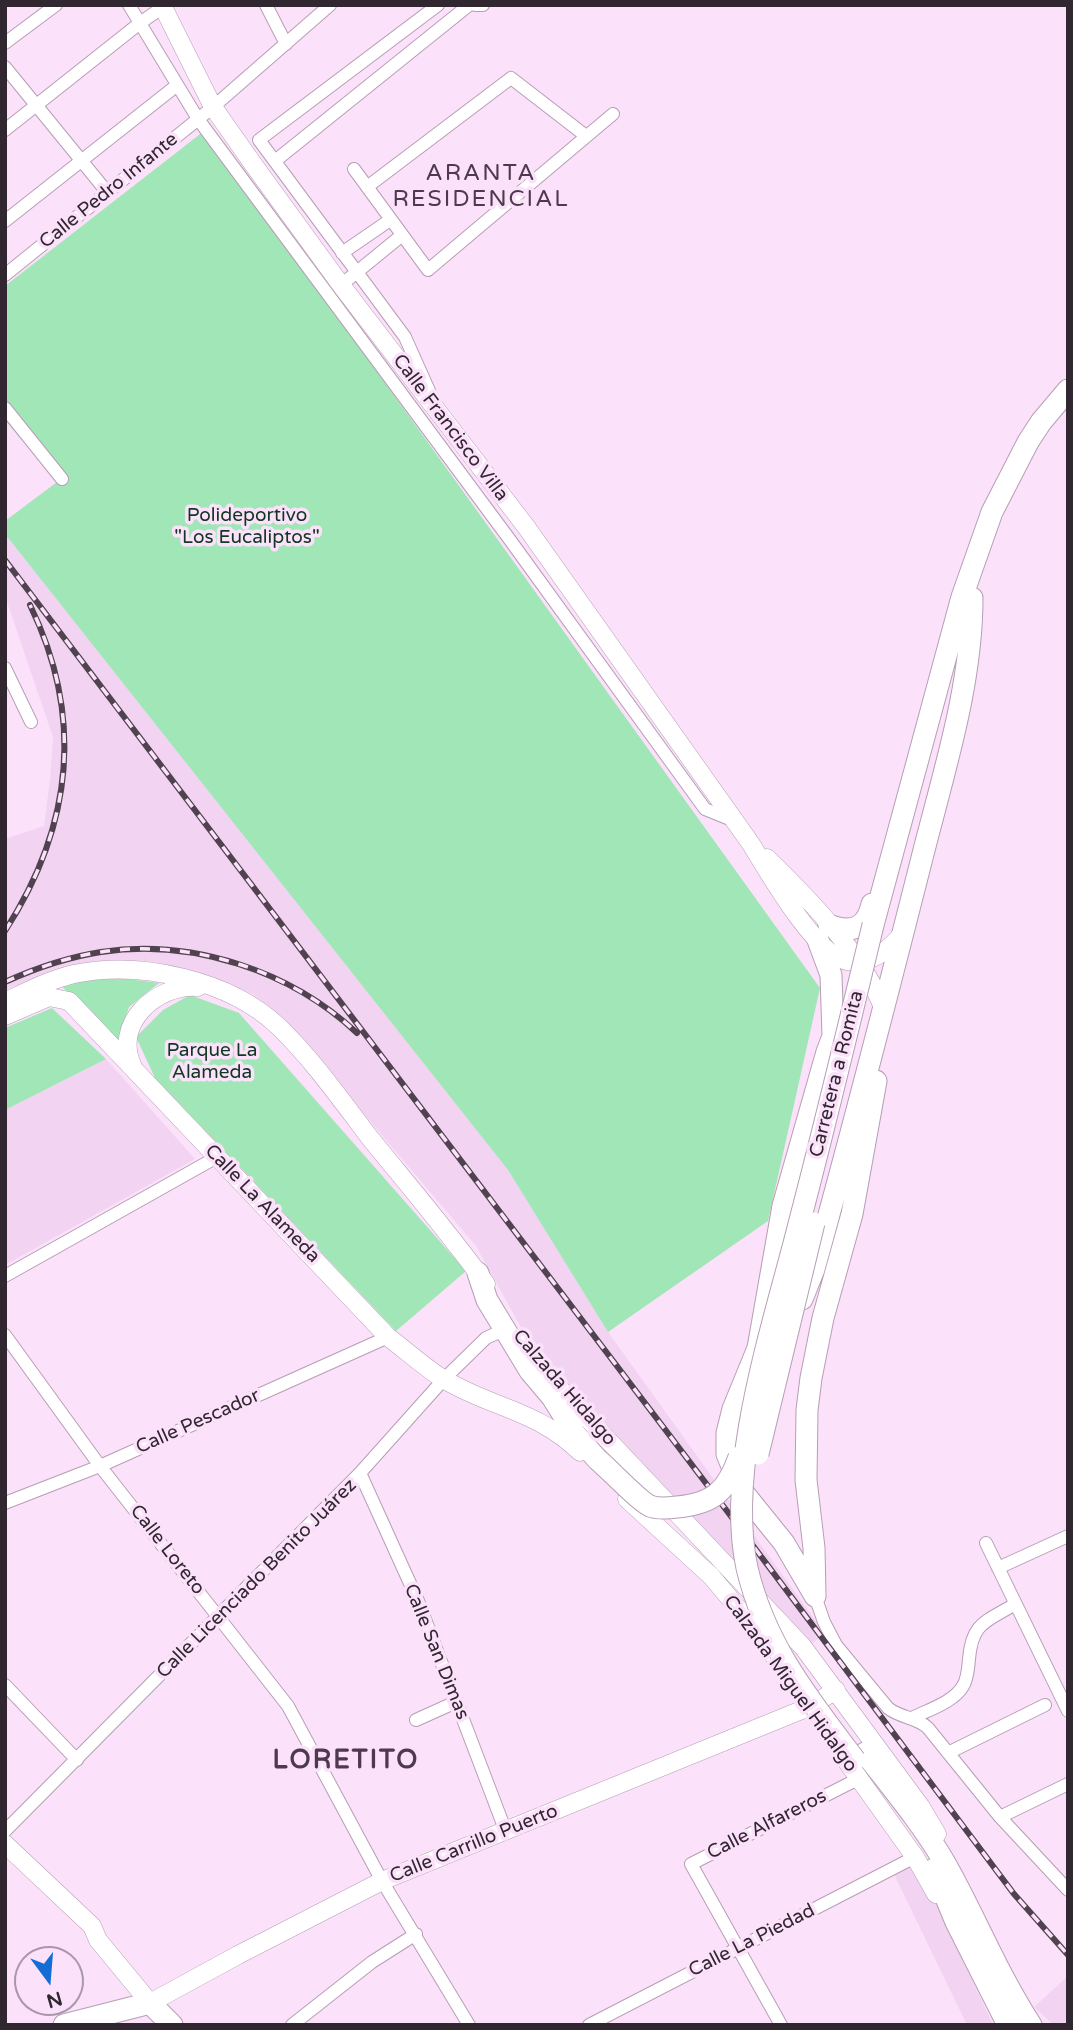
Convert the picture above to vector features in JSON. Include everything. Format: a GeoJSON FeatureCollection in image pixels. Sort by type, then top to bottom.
{"type":"FeatureCollection","features":[{"type":"Feature","properties":{"kind":"main road","name":"Carretera a Romita"},"geometry":{"type":"LineString","coordinates":[[860,1764],[786,1646],[772,1610],[754,1538],[754,1473],[886,929],[948,696],[967,598],[1001,493],[1041,422],[1068,390]]}},
{"type":"Feature","properties":{"kind":"main road","name":"Carretera a Romita"},"geometry":{"type":"LineString","coordinates":[[967,598],[1009,496],[1035,448],[1068,407]]}},
{"type":"Feature","properties":{"kind":"main road"},"geometry":{"type":"LineString","coordinates":[[765,1359],[776,1275],[826,1075],[830,1044],[831,975],[824,932],[856,928],[870,916],[924,692],[943,631],[967,598]]}},
{"type":"Feature","properties":{"kind":"main road","name":"Carretera a Romita"},"geometry":{"type":"LineString","coordinates":[[860,1764],[791,1674],[778,1652],[754,1592],[747,1566],[742,1534],[742,1501],[748,1432],[765,1359],[837,1079],[886,929]]}},
{"type":"Feature","properties":{"kind":"main road"},"geometry":{"type":"LineString","coordinates":[[815,1596],[814,1548],[806,1480],[807,1410],[822,1318],[852,1214],[873,1105],[884,1010],[886,929]]}},
{"type":"Feature","properties":{"kind":"main road"},"geometry":{"type":"LineString","coordinates":[[792,1319],[814,1269],[884,1010]]}},
{"type":"Feature","properties":{"kind":"main road"},"geometry":{"type":"LineString","coordinates":[[815,1596],[784,1543],[742,1491],[727,1454],[727,1433],[733,1409],[758,1348],[783,1206],[830,1044],[845,1027],[856,1026],[870,1032],[874,1041]]}},
{"type":"Feature","properties":{"kind":"main road"},"geometry":{"type":"LineString","coordinates":[[478,1273],[487,1300],[530,1371],[551,1396],[575,1434],[597,1463],[650,1506],[665,1508],[695,1505],[711,1500],[730,1481],[748,1432]]}},
{"type":"Feature","properties":{"kind":"main road","name":"Calzada Miguel Hidalgo"},"geometry":{"type":"LineString","coordinates":[[860,1764],[929,1861],[956,1922],[1008,2025]]}},
{"type":"Feature","properties":{"kind":"main road","name":"Calzada Miguel Hidalgo"},"geometry":{"type":"LineString","coordinates":[[860,1764],[928,1835],[1011,1994],[1031,2025]]}},
{"type":"Feature","properties":{"kind":"main road"},"geometry":{"type":"LineString","coordinates":[[64,2025],[150,2003],[172,2025]]}},
{"type":"Feature","properties":{"kind":"street"},"geometry":{"type":"LineString","coordinates":[[5,43],[56,5]]}},
{"type":"Feature","properties":{"kind":"street"},"geometry":{"type":"LineString","coordinates":[[129,5],[198,119],[705,809],[735,821]]}},
{"type":"Feature","properties":{"kind":"street"},"geometry":{"type":"LineString","coordinates":[[266,5],[286,44]]}},
{"type":"Feature","properties":{"kind":"street","name":"Calle Pedro Infante"},"geometry":{"type":"LineString","coordinates":[[5,275],[213,107],[331,5]]}},
{"type":"Feature","properties":{"kind":"street"},"geometry":{"type":"LineString","coordinates":[[438,5],[259,140],[405,337],[438,412]]}},
{"type":"Feature","properties":{"kind":"street"},"geometry":{"type":"LineString","coordinates":[[253,164],[271,155],[469,5]]}},
{"type":"Feature","properties":{"kind":"street"},"geometry":{"type":"LineString","coordinates":[[475,5],[484,5]]}},
{"type":"Feature","properties":{"kind":"street"},"geometry":{"type":"LineString","coordinates":[[5,130],[163,6]]}},
{"type":"Feature","properties":{"kind":"street","name":"Calle Francisco Villa"},"geometry":{"type":"LineString","coordinates":[[163,6],[213,107],[253,164],[341,285],[527,528],[751,844],[793,884],[824,932],[857,961],[876,988],[884,1010]]}},
{"type":"Feature","properties":{"kind":"street"},"geometry":{"type":"LineString","coordinates":[[5,67],[107,192]]}},
{"type":"Feature","properties":{"kind":"street"},"geometry":{"type":"LineString","coordinates":[[367,187],[511,78],[586,136]]}},
{"type":"Feature","properties":{"kind":"street"},"geometry":{"type":"LineString","coordinates":[[5,221],[176,86]]}},
{"type":"Feature","properties":{"kind":"street"},"geometry":{"type":"LineString","coordinates":[[354,169],[428,270],[613,114]]}},
{"type":"Feature","properties":{"kind":"street"},"geometry":{"type":"LineString","coordinates":[[342,253],[390,220]]}},
{"type":"Feature","properties":{"kind":"street"},"geometry":{"type":"LineString","coordinates":[[341,285],[401,236]]}},
{"type":"Feature","properties":{"kind":"street"},"geometry":{"type":"LineString","coordinates":[[5,408],[62,479]]}},
{"type":"Feature","properties":{"kind":"street"},"geometry":{"type":"LineString","coordinates":[[5,668],[31,722]]}},
{"type":"Feature","properties":{"kind":"street"},"geometry":{"type":"LineString","coordinates":[[857,961],[881,954],[891,947],[886,929]]}},
{"type":"Feature","properties":{"kind":"street","name":"Calzada Hidalgo"},"geometry":{"type":"LineString","coordinates":[[5,1002],[103,970],[137,971],[169,975],[219,989],[260,1012],[278,1026],[478,1273],[498,1301],[515,1334],[558,1387],[617,1450],[718,1570],[803,1647],[921,1807],[949,1853],[990,1952]]}},
{"type":"Feature","properties":{"kind":"street"},"geometry":{"type":"LineString","coordinates":[[135,1071],[129,1059],[126,1040],[131,1023],[145,1007],[174,990],[192,987],[219,989]]}},
{"type":"Feature","properties":{"kind":"street"},"geometry":{"type":"LineString","coordinates":[[5,1016],[49,989]]}},
{"type":"Feature","properties":{"kind":"street","name":"Calle La Alameda"},"geometry":{"type":"LineString","coordinates":[[49,989],[69,1002],[388,1337],[444,1380],[531,1416]]}},
{"type":"Feature","properties":{"kind":"street"},"geometry":{"type":"LineString","coordinates":[[5,1276],[217,1157]]}},
{"type":"Feature","properties":{"kind":"street","name":"Calle Licenciado Benito Juárez"},"geometry":{"type":"LineString","coordinates":[[5,1831],[220,1617],[486,1338],[497,1333],[509,1335]]}},
{"type":"Feature","properties":{"kind":"street","name":"Calle Loreto"},"geometry":{"type":"LineString","coordinates":[[5,1335],[100,1466],[288,1706],[382,1881],[469,2025]]}},
{"type":"Feature","properties":{"kind":"street","name":"Calle Pescador"},"geometry":{"type":"LineString","coordinates":[[5,1503],[100,1466],[388,1337]]}},
{"type":"Feature","properties":{"kind":"street","name":"Calzada Miguel Hidalgo"},"geometry":{"type":"LineString","coordinates":[[531,1416],[563,1435],[718,1570],[809,1707],[860,1764],[946,1911],[956,1922]]}},
{"type":"Feature","properties":{"kind":"street"},"geometry":{"type":"LineString","coordinates":[[597,1463],[605,1468],[613,1462],[617,1450]]}},
{"type":"Feature","properties":{"kind":"street","name":"Calle San Dimas"},"geometry":{"type":"LineString","coordinates":[[360,1473],[418,1601],[506,1832]]}},
{"type":"Feature","properties":{"kind":"street"},"geometry":{"type":"LineString","coordinates":[[998,1568],[1066,1541]]}},
{"type":"Feature","properties":{"kind":"street"},"geometry":{"type":"LineString","coordinates":[[986,1543],[1068,1712]]}},
{"type":"Feature","properties":{"kind":"street"},"geometry":{"type":"LineString","coordinates":[[815,1596],[836,1645],[888,1708],[924,1724],[1000,1817],[1068,1890]]}},
{"type":"Feature","properties":{"kind":"street"},"geometry":{"type":"LineString","coordinates":[[912,1718],[956,1695],[967,1678],[974,1633],[980,1625],[1015,1604]]}},
{"type":"Feature","properties":{"kind":"street"},"geometry":{"type":"LineString","coordinates":[[776,1660],[783,1654],[803,1647]]}},
{"type":"Feature","properties":{"kind":"street"},"geometry":{"type":"LineString","coordinates":[[5,1685],[77,1760]]}},
{"type":"Feature","properties":{"kind":"street","name":"Calle Carrillo Puerto"},"geometry":{"type":"LineString","coordinates":[[150,2003],[382,1881],[809,1707],[836,1690]]}},
{"type":"Feature","properties":{"kind":"street"},"geometry":{"type":"LineString","coordinates":[[416,1720],[456,1702]]}},
{"type":"Feature","properties":{"kind":"street"},"geometry":{"type":"LineString","coordinates":[[948,1752],[1045,1705]]}},
{"type":"Feature","properties":{"kind":"street","name":"Calle Alfareros"},"geometry":{"type":"LineString","coordinates":[[781,2025],[691,1864],[860,1764]]}},
{"type":"Feature","properties":{"kind":"street"},"geometry":{"type":"LineString","coordinates":[[1000,1817],[1068,1784]]}},
{"type":"Feature","properties":{"kind":"street"},"geometry":{"type":"LineString","coordinates":[[5,1844],[92,1926],[97,1940]]}},
{"type":"Feature","properties":{"kind":"street","name":"Calle La Piedad"},"geometry":{"type":"LineString","coordinates":[[589,2025],[915,1857]]}},
{"type":"Feature","properties":{"kind":"street"},"geometry":{"type":"LineString","coordinates":[[5,1859],[83,1932],[97,1940],[150,2003]]}},
{"type":"Feature","properties":{"kind":"street"},"geometry":{"type":"LineString","coordinates":[[292,2025],[372,1962],[416,1934]]}},
{"type":"Feature","properties":{"kind":"shaded area"},"geometry":{"type":"Polygon","coordinates":[[[5,534],[508,1170],[608,1332],[825,1634],[809,1645],[605,1427],[524,1333],[476,1246],[279,1014],[253,994],[211,978],[129,961],[96,961],[64,967],[5,990],[5,839],[44,826],[53,737],[5,596],[5,534]]]}},
{"type":"Feature","properties":{"kind":"shaded area"},"geometry":{"type":"Polygon","coordinates":[[[106,1059],[195,1159],[5,1265],[5,1110],[106,1059]]]}},
{"type":"Feature","properties":{"kind":"shaded area"},"geometry":{"type":"Polygon","coordinates":[[[915,1857],[993,2025],[967,2025],[892,1870],[915,1857]]]}},
{"type":"Feature","properties":{"kind":"shaded area"},"geometry":{"type":"Polygon","coordinates":[[[1067,1977],[1068,2025],[1054,2025],[1034,2007],[1067,1977]]]}},
{"type":"Feature","properties":{"kind":"green space","name":"Polideportivo \"Los Eucaliptos\""},"geometry":{"type":"Polygon","coordinates":[[[204,131],[820,988],[768,1221],[608,1332],[508,1170],[5,534],[5,521],[57,482],[5,420],[5,286],[204,131]]]}},
{"type":"Feature","properties":{"kind":"green space"},"geometry":{"type":"Polygon","coordinates":[[[105,976],[159,983],[129,1007],[116,1046],[61,985],[105,976]]]}},
{"type":"Feature","properties":{"kind":"green space","name":"Parque La Alameda"},"geometry":{"type":"Polygon","coordinates":[[[190,995],[239,1013],[466,1271],[396,1331],[155,1078],[136,1037],[163,1010],[190,995]]]}},
{"type":"Feature","properties":{"kind":"green space"},"geometry":{"type":"Polygon","coordinates":[[[52,1008],[106,1059],[5,1110],[5,1028],[52,1008]]]}},
{"type":"Feature","properties":{"kind":"railway"},"geometry":{"type":"LineString","coordinates":[[5,560],[727,1511],[1014,1894],[1068,1955]]}},
{"type":"Feature","properties":{"kind":"railway"},"geometry":{"type":"LineString","coordinates":[[5,931],[28,892],[45,852],[57,812],[63,771],[64,730],[59,689],[47,647],[30,605]]}},
{"type":"Feature","properties":{"kind":"railway"},"geometry":{"type":"LineString","coordinates":[[5,982],[52,964],[101,952],[170,950],[205,955],[271,976],[331,1011],[357,1033]]}},
{"type":"Feature","properties":{"kind":"district","name":"ARANTA RESIDENCIAL"},"geometry":{"type":"Point","coordinates":[481,187]}},
{"type":"Feature","properties":{"kind":"district","name":"LORETITO"},"geometry":{"type":"Point","coordinates":[346,1761]}}]}
